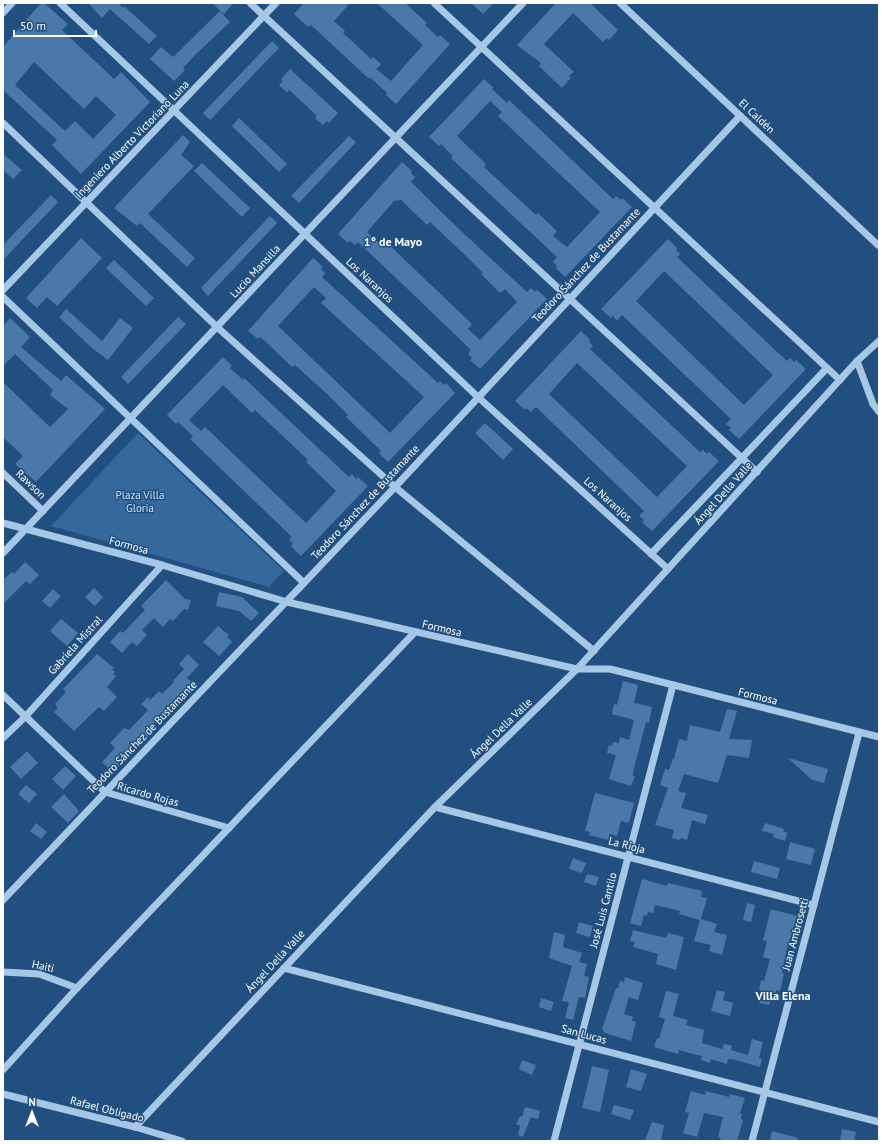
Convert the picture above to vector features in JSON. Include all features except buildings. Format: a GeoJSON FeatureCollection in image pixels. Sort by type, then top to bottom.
{"type":"FeatureCollection","features":[{"type":"Feature","properties":{"kind":"street"},"geometry":{"type":"LineString","coordinates":[[3,12],[12,3]]}},
{"type":"Feature","properties":{"kind":"street","name":"Los Naranjos"},"geometry":{"type":"LineString","coordinates":[[60,3],[478,397],[668,569]]}},
{"type":"Feature","properties":{"kind":"street"},"geometry":{"type":"LineString","coordinates":[[250,3],[757,472]]}},
{"type":"Feature","properties":{"kind":"street","name":"Ingeniero Alberto Victoriano Luna"},"geometry":{"type":"LineString","coordinates":[[3,290],[276,3]]}},
{"type":"Feature","properties":{"kind":"street"},"geometry":{"type":"LineString","coordinates":[[434,3],[654,209],[840,380]]}},
{"type":"Feature","properties":{"kind":"street","name":"Lucio Mansilla"},"geometry":{"type":"LineString","coordinates":[[3,553],[523,3]]}},
{"type":"Feature","properties":{"kind":"street","name":"El Caldén"},"geometry":{"type":"LineString","coordinates":[[620,3],[879,246]]}},
{"type":"Feature","properties":{"kind":"street","name":"Teodoro Sánchez de Bustamante"},"geometry":{"type":"LineString","coordinates":[[3,900],[287,602],[740,116]]}},
{"type":"Feature","properties":{"kind":"street"},"geometry":{"type":"LineString","coordinates":[[3,123],[217,327],[395,487],[594,651]]}},
{"type":"Feature","properties":{"kind":"street"},"geometry":{"type":"LineString","coordinates":[[3,298],[304,583]]}},
{"type":"Feature","properties":{"kind":"street","name":"Ángel Della Valle"},"geometry":{"type":"LineString","coordinates":[[135,1127],[435,807],[577,669],[857,361],[879,341]]}},
{"type":"Feature","properties":{"kind":"street"},"geometry":{"type":"LineString","coordinates":[[857,361],[873,404],[879,412]]}},
{"type":"Feature","properties":{"kind":"street","name":"Ángel Della Valle"},"geometry":{"type":"LineString","coordinates":[[651,554],[827,368]]}},
{"type":"Feature","properties":{"kind":"street","name":"Rawson"},"geometry":{"type":"LineString","coordinates":[[3,473],[43,511]]}},
{"type":"Feature","properties":{"kind":"street","name":"Formosa"},"geometry":{"type":"LineString","coordinates":[[3,523],[287,602],[414,633],[577,669],[610,669],[879,737]]}},
{"type":"Feature","properties":{"kind":"street","name":"Gabriela Mistral"},"geometry":{"type":"LineString","coordinates":[[3,738],[25,717],[162,566]]}},
{"type":"Feature","properties":{"kind":"street"},"geometry":{"type":"LineString","coordinates":[[3,1070],[77,988],[414,633]]}},
{"type":"Feature","properties":{"kind":"street","name":"José Luis Cantilo"},"geometry":{"type":"LineString","coordinates":[[554,1141],[673,685]]}},
{"type":"Feature","properties":{"kind":"street","name":"Ricardo Rojas"},"geometry":{"type":"LineString","coordinates":[[3,695],[105,792],[229,828]]}},
{"type":"Feature","properties":{"kind":"street","name":"Juan Ambrosetti"},"geometry":{"type":"LineString","coordinates":[[752,1141],[859,733]]}},
{"type":"Feature","properties":{"kind":"street","name":"La Rioja"},"geometry":{"type":"LineString","coordinates":[[435,807],[814,905]]}},
{"type":"Feature","properties":{"kind":"street","name":"San Lucas"},"geometry":{"type":"LineString","coordinates":[[284,968],[879,1122]]}},
{"type":"Feature","properties":{"kind":"street","name":"Haiti"},"geometry":{"type":"LineString","coordinates":[[3,972],[39,974],[77,988]]}},
{"type":"Feature","properties":{"kind":"street","name":"Rafael Obligado"},"geometry":{"type":"LineString","coordinates":[[3,1094],[135,1127],[182,1141]]}},
{"type":"Feature","properties":{"kind":"green space","name":"Plaza Villa Gloria"},"geometry":{"type":"Polygon","coordinates":[[[138,433],[284,571],[269,587],[51,526],[138,433]]]}},
{"type":"Feature","properties":{"kind":"district","name":"1° de Mayo"},"geometry":{"type":"Point","coordinates":[393,242]}},
{"type":"Feature","properties":{"kind":"district","name":"Villa Elena"},"geometry":{"type":"Point","coordinates":[783,996]}}]}
